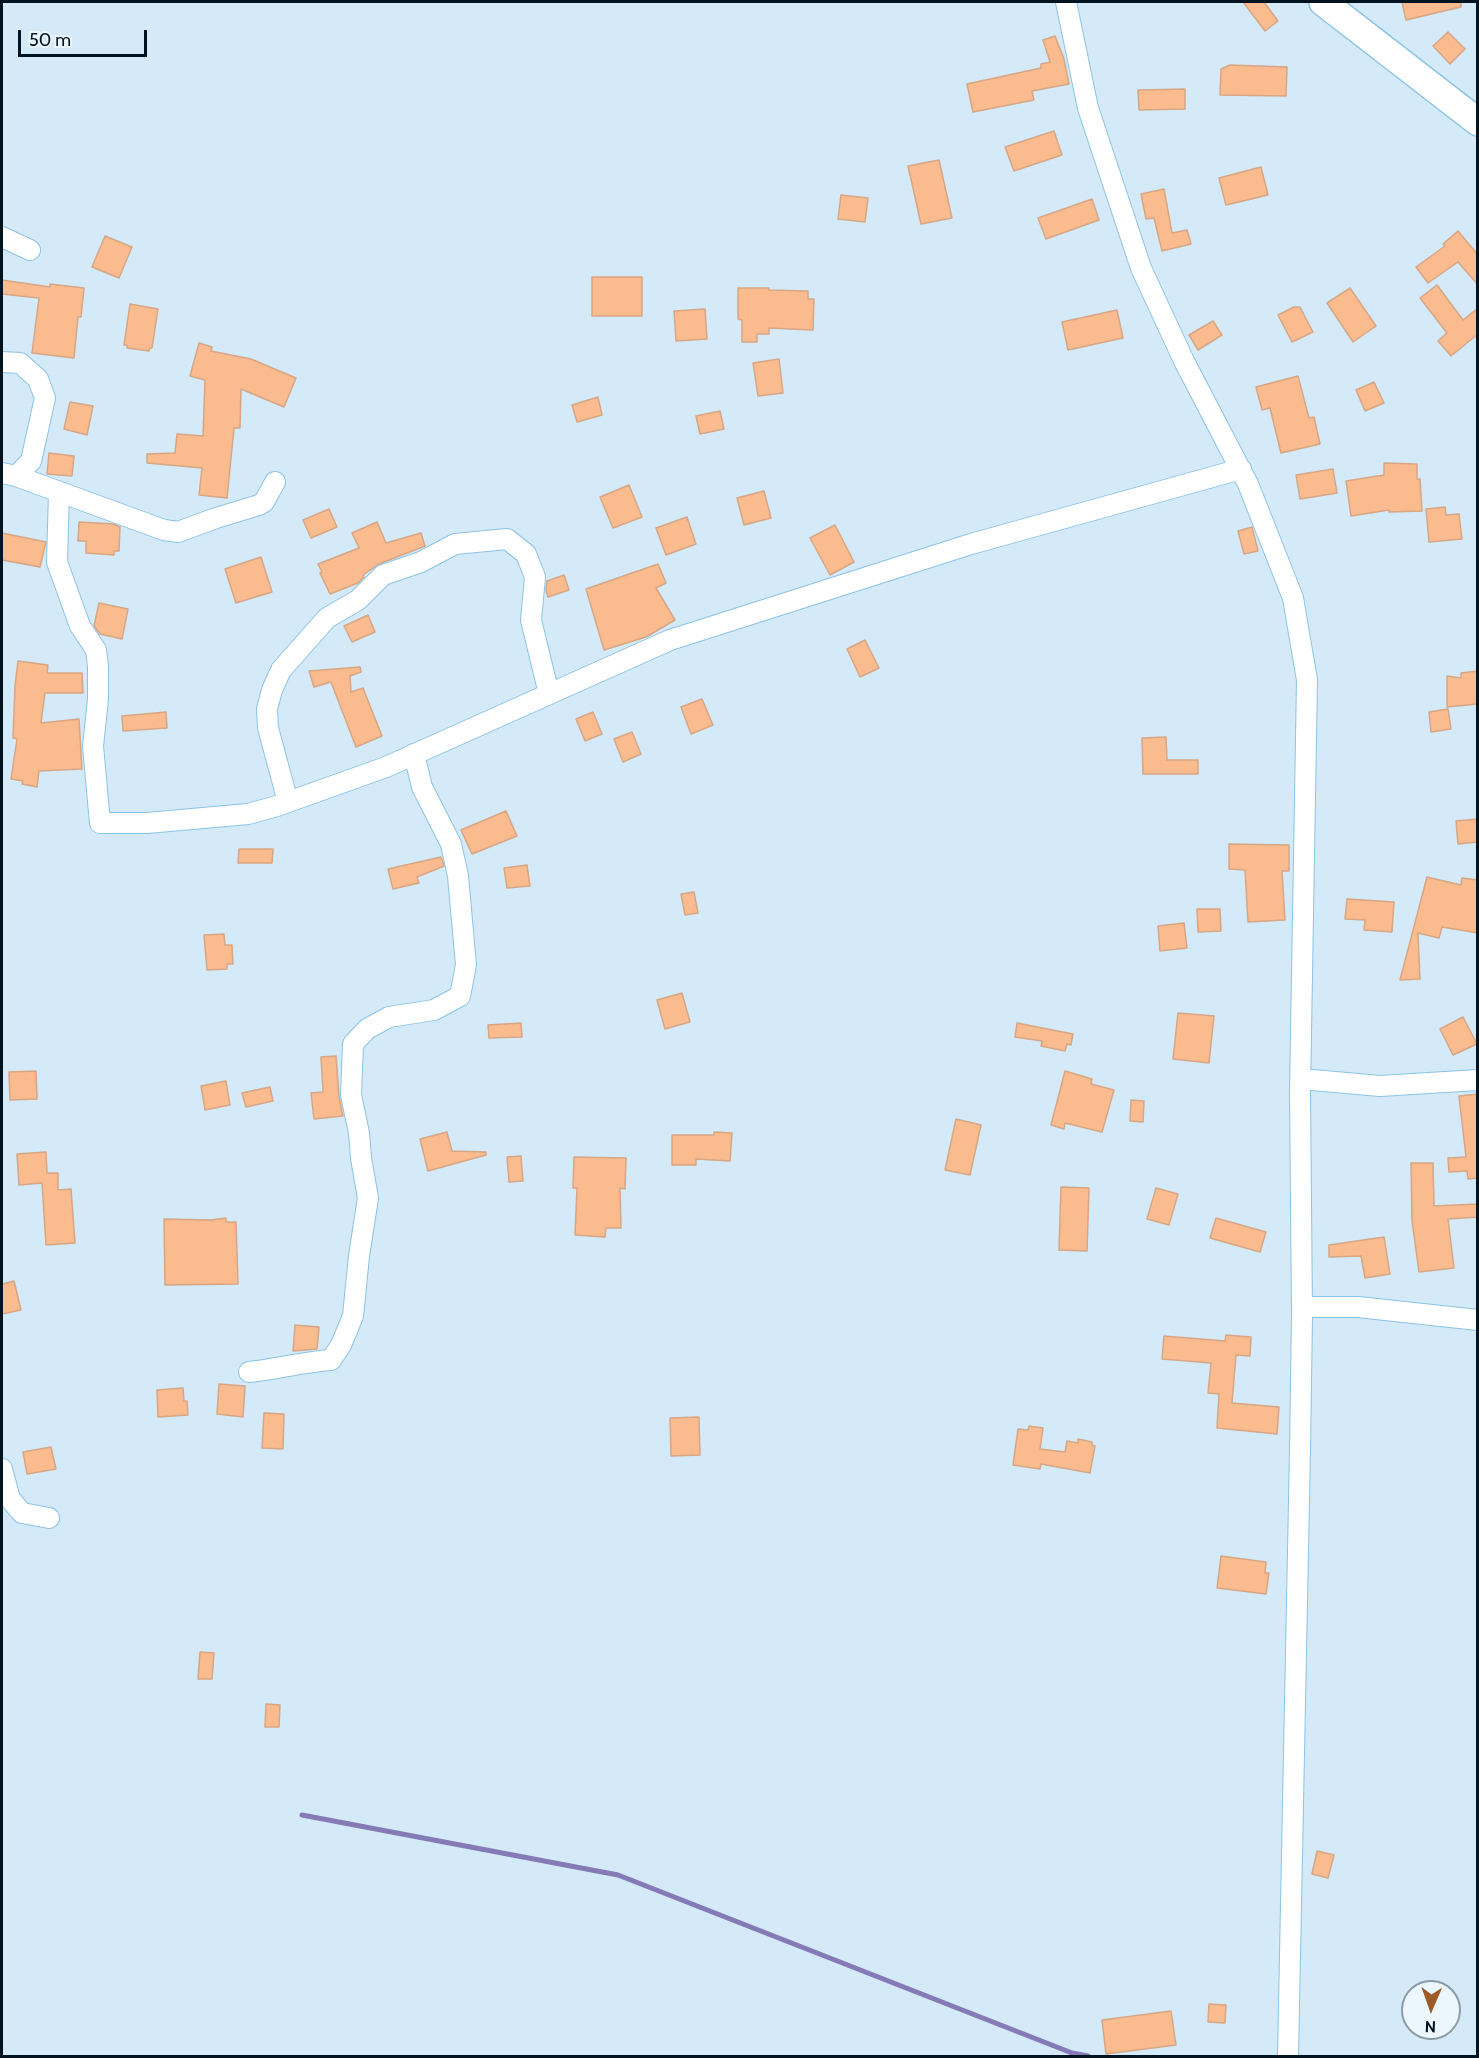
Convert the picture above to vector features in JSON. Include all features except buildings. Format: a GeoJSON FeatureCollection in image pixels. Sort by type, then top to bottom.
{"type":"FeatureCollection","features":[{"type":"Feature","properties":{"kind":"main road"},"geometry":{"type":"LineString","coordinates":[[1323,2],[1478,122]]}},
{"type":"Feature","properties":{"kind":"street"},"geometry":{"type":"LineString","coordinates":[[1066,2],[1088,108],[1141,268],[1184,361],[1248,484],[1293,598],[1307,680],[1301,1079],[1302,1307],[1288,2056]]}},
{"type":"Feature","properties":{"kind":"street"},"geometry":{"type":"LineString","coordinates":[[2,237],[30,250]]}},
{"type":"Feature","properties":{"kind":"street"},"geometry":{"type":"LineString","coordinates":[[2,362],[20,363],[38,379],[45,398],[31,461],[9,474]]}},
{"type":"Feature","properties":{"kind":"street"},"geometry":{"type":"LineString","coordinates":[[58,492],[57,562],[59,572],[80,626],[96,650],[98,699],[93,746],[100,823],[147,823],[248,814],[288,802],[414,754],[670,640],[971,544],[1241,469]]}},
{"type":"Feature","properties":{"kind":"street"},"geometry":{"type":"LineString","coordinates":[[9,474],[164,530],[178,532],[259,505],[264,502],[275,482]]}},
{"type":"Feature","properties":{"kind":"street"},"geometry":{"type":"LineString","coordinates":[[288,802],[268,728],[267,709],[280,670],[327,618],[358,600],[383,574],[421,562],[455,544],[507,538],[526,554],[535,577],[531,620],[549,694]]}},
{"type":"Feature","properties":{"kind":"street"},"geometry":{"type":"LineString","coordinates":[[249,1372],[331,1360],[341,1345],[353,1316],[368,1198],[351,1095],[352,1044],[367,1029],[389,1017],[434,1010],[460,996],[466,965],[458,876],[451,844],[422,787],[414,754]]}},
{"type":"Feature","properties":{"kind":"street"},"geometry":{"type":"LineString","coordinates":[[1301,1079],[1380,1086],[1478,1080]]}},
{"type":"Feature","properties":{"kind":"street"},"geometry":{"type":"LineString","coordinates":[[1302,1307],[1358,1307],[1478,1320]]}},
{"type":"Feature","properties":{"kind":"street"},"geometry":{"type":"LineString","coordinates":[[2,1469],[10,1499],[22,1513],[49,1518]]}},
{"type":"Feature","properties":{"kind":"waterway"},"geometry":{"type":"LineString","coordinates":[[302,1815],[618,1875],[1072,2053],[1088,2056]]}}]}
